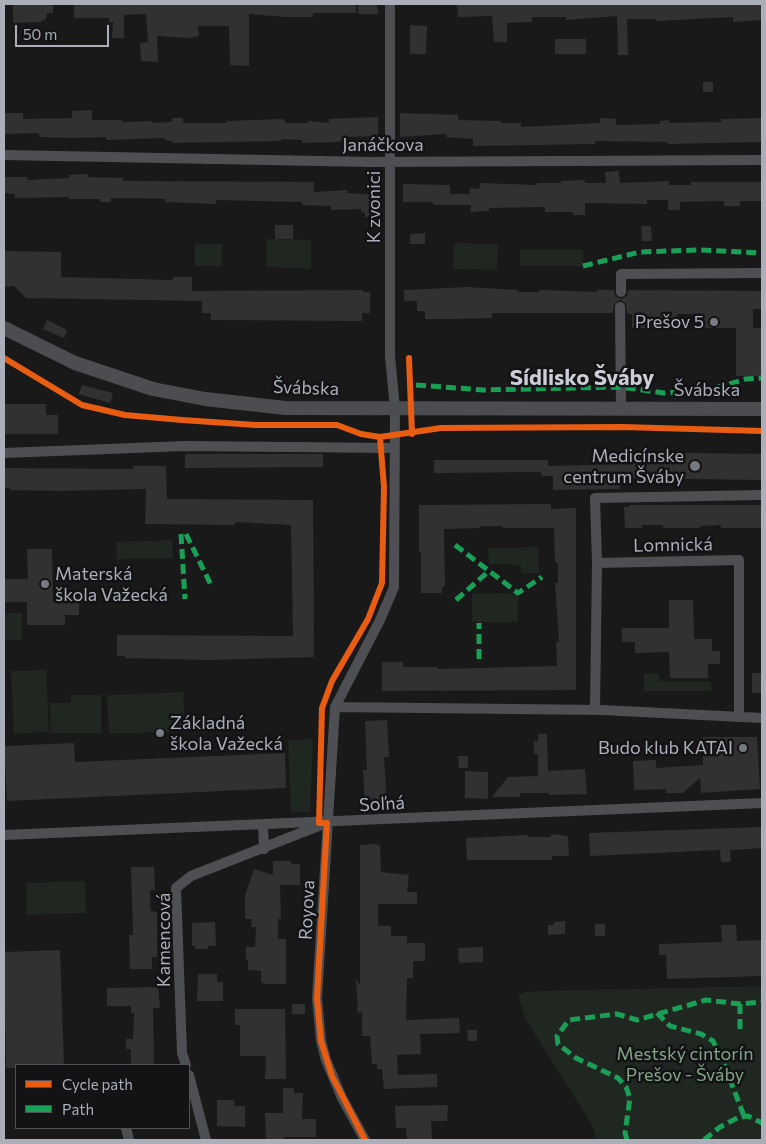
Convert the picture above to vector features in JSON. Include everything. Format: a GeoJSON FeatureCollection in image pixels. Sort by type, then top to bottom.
{"type":"FeatureCollection","features":[{"type":"Feature","properties":{"kind":"street","name":"K zvonici"},"geometry":{"type":"LineString","coordinates":[[390,4],[390,356],[395,409]]}},
{"type":"Feature","properties":{"kind":"street","name":"Janáčkova"},"geometry":{"type":"LineString","coordinates":[[4,155],[390,162],[762,160]]}},
{"type":"Feature","properties":{"kind":"street"},"geometry":{"type":"LineString","coordinates":[[621,292],[621,274],[762,273]]}},
{"type":"Feature","properties":{"kind":"street"},"geometry":{"type":"LineString","coordinates":[[620,307],[621,409]]}},
{"type":"Feature","properties":{"kind":"street","name":"Švábska"},"geometry":{"type":"LineString","coordinates":[[4,328],[75,363],[153,389],[285,408],[762,409]]}},
{"type":"Feature","properties":{"kind":"street","name":"Royova"},"geometry":{"type":"LineString","coordinates":[[366,1140],[342,1098],[326,1060],[321,1040],[317,998],[335,707],[380,620],[394,587],[395,409]]}},
{"type":"Feature","properties":{"kind":"street"},"geometry":{"type":"LineString","coordinates":[[4,453],[185,446],[394,448]]}},
{"type":"Feature","properties":{"kind":"street"},"geometry":{"type":"LineString","coordinates":[[595,710],[597,563],[595,498],[762,495]]}},
{"type":"Feature","properties":{"kind":"street","name":"Lomnická"},"geometry":{"type":"LineString","coordinates":[[597,563],[739,560],[739,717]]}},
{"type":"Feature","properties":{"kind":"street"},"geometry":{"type":"LineString","coordinates":[[335,707],[595,710],[762,718]]}},
{"type":"Feature","properties":{"kind":"street","name":"Soľná"},"geometry":{"type":"LineString","coordinates":[[4,835],[327,823],[762,803]]}},
{"type":"Feature","properties":{"kind":"street","name":"Kamencová"},"geometry":{"type":"LineString","coordinates":[[186,1064],[182,1053],[176,888],[191,876],[327,823]]}},
{"type":"Feature","properties":{"kind":"street"},"geometry":{"type":"LineString","coordinates":[[264,825],[264,849]]}},
{"type":"Feature","properties":{"kind":"street"},"geometry":{"type":"LineString","coordinates":[[191,1089],[206,1140]]}},
{"type":"Feature","properties":{"kind":"green space"},"geometry":{"type":"Polygon","coordinates":[[[267,239],[311,240],[311,269],[266,267],[267,239]]]}},
{"type":"Feature","properties":{"kind":"green space"},"geometry":{"type":"Polygon","coordinates":[[[454,243],[498,244],[497,270],[453,269],[454,243]]]}},
{"type":"Feature","properties":{"kind":"green space"},"geometry":{"type":"Polygon","coordinates":[[[195,244],[222,244],[222,266],[195,266],[195,244]]]}},
{"type":"Feature","properties":{"kind":"green space"},"geometry":{"type":"Polygon","coordinates":[[[520,250],[583,250],[583,266],[520,266],[520,250]]]}},
{"type":"Feature","properties":{"kind":"green space"},"geometry":{"type":"Polygon","coordinates":[[[172,540],[173,558],[117,559],[116,542],[172,540]]]}},
{"type":"Feature","properties":{"kind":"green space"},"geometry":{"type":"Polygon","coordinates":[[[538,547],[539,573],[521,573],[521,565],[489,564],[488,548],[538,547]]]}},
{"type":"Feature","properties":{"kind":"green space"},"geometry":{"type":"Polygon","coordinates":[[[518,593],[518,622],[472,622],[472,594],[518,593]]]}},
{"type":"Feature","properties":{"kind":"green space"},"geometry":{"type":"Polygon","coordinates":[[[4,613],[22,613],[22,640],[4,640],[4,613]]]}},
{"type":"Feature","properties":{"kind":"green space"},"geometry":{"type":"Polygon","coordinates":[[[46,670],[49,732],[14,734],[11,671],[46,670]]]}},
{"type":"Feature","properties":{"kind":"green space"},"geometry":{"type":"Polygon","coordinates":[[[644,674],[659,674],[659,681],[711,682],[711,691],[644,691],[644,674]]]}},
{"type":"Feature","properties":{"kind":"green space"},"geometry":{"type":"Polygon","coordinates":[[[183,692],[185,731],[109,734],[107,695],[183,692]]]}},
{"type":"Feature","properties":{"kind":"green space"},"geometry":{"type":"Polygon","coordinates":[[[71,695],[101,695],[101,733],[51,733],[50,703],[71,703],[71,695]]]}},
{"type":"Feature","properties":{"kind":"green space"},"geometry":{"type":"Polygon","coordinates":[[[313,739],[310,812],[291,812],[288,740],[313,739]]]}},
{"type":"Feature","properties":{"kind":"green space"},"geometry":{"type":"Polygon","coordinates":[[[85,881],[86,913],[27,915],[26,883],[85,881]]]}},
{"type":"Feature","properties":{"kind":"green space","name":"Mestský cintorín Prešov - Šváby"},"geometry":{"type":"Polygon","coordinates":[[[762,986],[762,1140],[597,1140],[592,1125],[526,1020],[518,996],[525,992],[542,991],[762,986]]]}},
{"type":"Feature","properties":{"kind":"building"},"geometry":{"type":"Polygon","coordinates":[[[13,4],[53,4],[53,13],[47,13],[46,19],[40,22],[13,23],[13,4]]]}},
{"type":"Feature","properties":{"kind":"building"},"geometry":{"type":"Polygon","coordinates":[[[74,4],[356,4],[356,13],[313,13],[313,17],[249,14],[249,66],[230,65],[229,26],[198,26],[199,36],[189,38],[157,36],[158,62],[141,61],[140,43],[148,42],[146,14],[124,15],[124,38],[112,38],[113,22],[109,22],[109,18],[74,18],[74,4]]]}},
{"type":"Feature","properties":{"kind":"building"},"geometry":{"type":"Polygon","coordinates":[[[358,4],[377,4],[378,14],[358,14],[358,4]]]}},
{"type":"Feature","properties":{"kind":"building"},"geometry":{"type":"Polygon","coordinates":[[[457,4],[762,4],[762,20],[733,22],[733,17],[656,21],[656,19],[627,19],[628,55],[618,55],[617,16],[566,20],[566,17],[532,17],[532,22],[507,23],[507,42],[494,42],[492,16],[458,17],[457,4]]]}},
{"type":"Feature","properties":{"kind":"building"},"geometry":{"type":"Polygon","coordinates":[[[410,25],[427,26],[426,54],[410,54],[410,25]]]}},
{"type":"Feature","properties":{"kind":"building"},"geometry":{"type":"Polygon","coordinates":[[[555,39],[586,39],[586,54],[555,54],[555,39]]]}},
{"type":"Feature","properties":{"kind":"building"},"geometry":{"type":"Polygon","coordinates":[[[703,82],[713,82],[713,92],[703,92],[703,82]]]}},
{"type":"Feature","properties":{"kind":"building"},"geometry":{"type":"Polygon","coordinates":[[[92,110],[92,120],[152,121],[153,123],[172,122],[172,118],[183,118],[183,123],[226,123],[226,121],[281,119],[285,120],[285,123],[308,123],[308,121],[329,123],[329,119],[378,117],[378,136],[345,137],[345,140],[337,142],[302,143],[302,140],[281,139],[281,141],[172,143],[172,141],[165,140],[165,138],[106,140],[106,137],[39,137],[39,133],[4,134],[4,113],[23,113],[23,119],[72,118],[72,111],[92,110]]]}},
{"type":"Feature","properties":{"kind":"building"},"geometry":{"type":"Polygon","coordinates":[[[400,113],[458,115],[458,120],[521,123],[521,127],[600,123],[600,118],[616,119],[616,125],[660,124],[660,121],[669,120],[669,123],[721,122],[721,119],[762,118],[762,142],[668,144],[667,142],[595,141],[595,144],[473,146],[473,139],[446,137],[446,134],[400,137],[400,113]]]}},
{"type":"Feature","properties":{"kind":"building"},"geometry":{"type":"Polygon","coordinates":[[[619,171],[620,183],[669,181],[669,185],[691,185],[691,182],[762,182],[762,201],[740,201],[740,206],[724,206],[724,201],[680,202],[680,210],[668,210],[668,200],[647,200],[647,204],[585,203],[585,215],[573,215],[573,212],[545,212],[545,207],[489,208],[489,211],[470,212],[471,205],[435,205],[431,202],[403,202],[403,184],[450,185],[450,194],[470,194],[470,188],[479,189],[480,183],[537,185],[537,183],[585,180],[585,183],[606,183],[605,172],[619,171]]]}},
{"type":"Feature","properties":{"kind":"building"},"geometry":{"type":"Polygon","coordinates":[[[88,174],[88,177],[123,178],[123,181],[314,182],[314,192],[347,190],[347,193],[378,195],[379,216],[365,217],[365,213],[361,212],[361,209],[331,210],[331,206],[302,205],[302,202],[216,200],[216,204],[165,202],[165,199],[111,198],[111,202],[100,202],[100,199],[69,199],[69,197],[15,198],[15,194],[4,193],[4,177],[27,177],[27,180],[69,178],[69,175],[88,174]]]}},
{"type":"Feature","properties":{"kind":"building"},"geometry":{"type":"Polygon","coordinates":[[[275,225],[293,225],[293,239],[275,239],[275,225]]]}},
{"type":"Feature","properties":{"kind":"building"},"geometry":{"type":"Polygon","coordinates":[[[641,226],[651,226],[652,241],[642,241],[641,226]]]}},
{"type":"Feature","properties":{"kind":"building"},"geometry":{"type":"Polygon","coordinates":[[[425,233],[425,244],[410,244],[410,234],[425,233]]]}},
{"type":"Feature","properties":{"kind":"building"},"geometry":{"type":"Polygon","coordinates":[[[4,251],[61,252],[61,277],[173,280],[173,277],[192,277],[192,291],[363,290],[363,292],[370,292],[370,313],[362,313],[362,321],[211,320],[211,313],[202,313],[202,301],[26,298],[14,286],[4,287],[4,251]]]}},
{"type":"Feature","properties":{"kind":"building"},"geometry":{"type":"Polygon","coordinates":[[[467,287],[518,290],[518,292],[539,292],[539,290],[597,292],[597,290],[614,290],[615,296],[621,299],[627,296],[628,290],[762,291],[762,309],[753,309],[753,328],[762,328],[762,376],[736,376],[736,328],[703,328],[703,314],[677,314],[677,328],[632,328],[632,314],[627,313],[626,304],[620,300],[614,304],[613,313],[492,313],[492,318],[425,319],[425,311],[417,311],[417,301],[404,301],[404,290],[467,287]]]}},
{"type":"Feature","properties":{"kind":"building"},"geometry":{"type":"Polygon","coordinates":[[[47,320],[67,330],[64,338],[43,329],[47,320]]]}},
{"type":"Feature","properties":{"kind":"building"},"geometry":{"type":"Polygon","coordinates":[[[82,385],[113,393],[110,403],[79,394],[82,385]]]}},
{"type":"Feature","properties":{"kind":"building"},"geometry":{"type":"Polygon","coordinates":[[[4,404],[46,404],[46,415],[58,415],[58,434],[4,434],[4,404]]]}},
{"type":"Feature","properties":{"kind":"building"},"geometry":{"type":"Polygon","coordinates":[[[626,452],[762,454],[762,480],[620,478],[620,489],[553,490],[553,476],[542,476],[541,472],[434,473],[434,460],[548,460],[548,466],[627,464],[626,452]]]}},
{"type":"Feature","properties":{"kind":"building"},"geometry":{"type":"Polygon","coordinates":[[[185,454],[323,454],[323,467],[185,468],[185,454]]]}},
{"type":"Feature","properties":{"kind":"building"},"geometry":{"type":"Polygon","coordinates":[[[133,466],[166,466],[167,499],[313,500],[314,657],[209,660],[125,658],[125,656],[117,656],[117,635],[293,636],[291,525],[235,522],[235,525],[145,524],[146,489],[60,491],[10,490],[10,488],[4,488],[4,468],[133,469],[133,466]]]}},
{"type":"Feature","properties":{"kind":"building"},"geometry":{"type":"Polygon","coordinates":[[[551,504],[551,509],[576,508],[576,690],[382,691],[382,662],[403,662],[403,667],[438,667],[438,669],[557,666],[556,642],[559,642],[555,583],[558,583],[558,563],[555,563],[554,528],[480,526],[480,528],[444,529],[445,587],[442,587],[442,593],[421,593],[421,552],[419,552],[419,505],[551,504]]]}},
{"type":"Feature","properties":{"kind":"building"},"geometry":{"type":"Polygon","coordinates":[[[630,505],[762,505],[762,528],[721,528],[721,525],[700,526],[700,528],[663,528],[663,525],[642,525],[642,528],[625,528],[624,507],[629,507],[630,505]]]}},
{"type":"Feature","properties":{"kind":"building"},"geometry":{"type":"Polygon","coordinates":[[[27,549],[52,549],[53,601],[79,601],[79,615],[65,615],[65,625],[27,625],[27,602],[4,602],[4,579],[28,579],[27,549]]]}},
{"type":"Feature","properties":{"kind":"building"},"geometry":{"type":"Polygon","coordinates":[[[669,600],[693,600],[694,639],[712,639],[712,651],[720,651],[720,664],[708,664],[708,678],[670,678],[669,652],[635,653],[635,642],[622,642],[622,628],[669,628],[669,600]]]}},
{"type":"Feature","properties":{"kind":"building"},"geometry":{"type":"Polygon","coordinates":[[[752,673],[762,673],[762,693],[752,693],[752,673]]]}},
{"type":"Feature","properties":{"kind":"building"},"geometry":{"type":"Polygon","coordinates":[[[387,720],[389,757],[384,757],[387,805],[365,806],[363,770],[367,770],[365,721],[387,720]]]}},
{"type":"Feature","properties":{"kind":"building"},"geometry":{"type":"Polygon","coordinates":[[[538,734],[547,734],[548,771],[585,769],[587,794],[549,795],[549,793],[520,793],[520,797],[492,797],[508,777],[538,776],[538,754],[534,754],[534,741],[538,741],[538,734]]]}},
{"type":"Feature","properties":{"kind":"building"},"geometry":{"type":"Polygon","coordinates":[[[703,737],[757,737],[760,789],[701,793],[700,778],[683,793],[666,793],[666,789],[634,790],[633,761],[656,760],[656,768],[703,765],[703,737]]]}},
{"type":"Feature","properties":{"kind":"building"},"geometry":{"type":"Polygon","coordinates":[[[74,743],[75,762],[285,753],[286,788],[7,801],[4,746],[74,743]]]}},
{"type":"Feature","properties":{"kind":"building"},"geometry":{"type":"Polygon","coordinates":[[[458,756],[468,756],[468,768],[459,768],[458,756]]]}},
{"type":"Feature","properties":{"kind":"building"},"geometry":{"type":"Polygon","coordinates":[[[465,771],[488,772],[488,799],[465,798],[465,771]]]}},
{"type":"Feature","properties":{"kind":"building"},"geometry":{"type":"Polygon","coordinates":[[[762,827],[762,848],[730,850],[731,862],[721,862],[720,850],[590,856],[589,833],[762,827]]]}},
{"type":"Feature","properties":{"kind":"building"},"geometry":{"type":"Polygon","coordinates":[[[551,834],[568,836],[569,856],[552,856],[552,860],[467,860],[466,838],[528,835],[528,837],[551,837],[551,834]]]}},
{"type":"Feature","properties":{"kind":"building"},"geometry":{"type":"Polygon","coordinates":[[[360,845],[380,845],[381,872],[409,875],[407,892],[417,892],[417,904],[378,904],[378,926],[391,926],[391,936],[407,936],[407,943],[425,943],[425,961],[413,961],[413,978],[407,978],[406,1020],[459,1018],[460,1033],[420,1034],[421,1054],[397,1055],[398,1075],[437,1074],[437,1087],[384,1089],[382,1069],[377,1069],[377,1064],[372,1064],[370,1036],[362,1036],[362,1012],[358,1013],[356,979],[360,985],[360,845]]]}},
{"type":"Feature","properties":{"kind":"building"},"geometry":{"type":"Polygon","coordinates":[[[273,861],[291,861],[291,864],[300,864],[300,885],[280,885],[281,919],[278,919],[278,939],[286,939],[286,984],[264,984],[261,982],[261,971],[248,970],[248,960],[246,960],[246,947],[255,947],[256,927],[251,927],[252,919],[245,919],[245,895],[254,869],[273,875],[273,861]]]}},
{"type":"Feature","properties":{"kind":"building"},"geometry":{"type":"Polygon","coordinates":[[[131,867],[154,867],[155,890],[150,890],[150,901],[151,911],[157,912],[157,957],[152,957],[152,969],[130,969],[129,935],[133,935],[131,867]]]}},
{"type":"Feature","properties":{"kind":"building"},"geometry":{"type":"Polygon","coordinates":[[[565,921],[565,934],[548,935],[548,925],[554,925],[554,922],[565,921]]]}},
{"type":"Feature","properties":{"kind":"building"},"geometry":{"type":"Polygon","coordinates":[[[215,922],[216,946],[208,946],[208,949],[195,949],[195,946],[192,946],[192,923],[215,922]]]}},
{"type":"Feature","properties":{"kind":"building"},"geometry":{"type":"Polygon","coordinates":[[[595,924],[605,924],[605,936],[595,936],[595,924]]]}},
{"type":"Feature","properties":{"kind":"building"},"geometry":{"type":"Polygon","coordinates":[[[721,925],[736,925],[737,941],[762,940],[762,976],[667,979],[666,955],[659,955],[659,944],[722,942],[721,925]]]}},
{"type":"Feature","properties":{"kind":"building"},"geometry":{"type":"Polygon","coordinates":[[[483,947],[483,962],[459,963],[458,948],[483,947]]]}},
{"type":"Feature","properties":{"kind":"building"},"geometry":{"type":"Polygon","coordinates":[[[60,950],[64,1064],[15,1064],[15,1068],[6,1068],[4,952],[60,950]]]}},
{"type":"Feature","properties":{"kind":"building"},"geometry":{"type":"Polygon","coordinates":[[[198,974],[217,974],[217,982],[223,982],[223,1001],[197,1001],[198,974]]]}},
{"type":"Feature","properties":{"kind":"building"},"geometry":{"type":"Polygon","coordinates":[[[158,987],[160,1008],[153,1008],[154,1064],[131,1064],[131,1049],[126,1049],[126,1039],[133,1039],[134,1013],[131,1013],[131,1006],[107,1006],[107,988],[158,987]]]}},
{"type":"Feature","properties":{"kind":"building"},"geometry":{"type":"Polygon","coordinates":[[[292,1004],[305,1004],[305,1014],[292,1014],[292,1004]]]}},
{"type":"Feature","properties":{"kind":"building"},"geometry":{"type":"Polygon","coordinates":[[[235,1009],[285,1009],[286,1079],[265,1079],[266,1056],[240,1056],[240,1025],[235,1025],[235,1009]]]}},
{"type":"Feature","properties":{"kind":"building"},"geometry":{"type":"Polygon","coordinates":[[[467,1030],[477,1030],[477,1041],[468,1041],[467,1030]]]}},
{"type":"Feature","properties":{"kind":"building"},"geometry":{"type":"Polygon","coordinates":[[[283,1088],[294,1088],[294,1093],[303,1093],[302,1119],[316,1119],[316,1137],[284,1137],[284,1140],[266,1140],[265,1113],[283,1113],[283,1088]]]}},
{"type":"Feature","properties":{"kind":"building"},"geometry":{"type":"Polygon","coordinates":[[[217,1100],[234,1100],[234,1106],[245,1106],[245,1127],[217,1126],[217,1100]]]}},
{"type":"Feature","properties":{"kind":"building"},"geometry":{"type":"Polygon","coordinates":[[[448,1105],[447,1121],[431,1121],[432,1140],[407,1140],[406,1128],[396,1128],[395,1106],[448,1105]]]}},
{"type":"Feature","properties":{"kind":"marked path"},"geometry":{"type":"LineString","coordinates":[[583,266],[640,252],[699,250],[762,253]]}},
{"type":"Feature","properties":{"kind":"marked path"},"geometry":{"type":"LineString","coordinates":[[416,385],[483,390],[620,387],[664,393],[708,390],[746,379],[761,378]]}},
{"type":"Feature","properties":{"kind":"marked path"},"geometry":{"type":"LineString","coordinates":[[181,534],[185,599]]}},
{"type":"Feature","properties":{"kind":"marked path"},"geometry":{"type":"LineString","coordinates":[[186,534],[211,585]]}},
{"type":"Feature","properties":{"kind":"marked path"},"geometry":{"type":"LineString","coordinates":[[455,545],[518,593],[542,577]]}},
{"type":"Feature","properties":{"kind":"marked path"},"geometry":{"type":"LineString","coordinates":[[456,600],[489,571]]}},
{"type":"Feature","properties":{"kind":"marked path"},"geometry":{"type":"LineString","coordinates":[[479,623],[479,659]]}},
{"type":"Feature","properties":{"kind":"marked path"},"geometry":{"type":"LineString","coordinates":[[627,1140],[625,1133],[630,1098],[626,1087],[618,1078],[576,1058],[558,1044],[557,1036],[569,1020],[617,1014],[637,1020],[706,1000],[740,1004],[762,1002]]}},
{"type":"Feature","properties":{"kind":"marked path"},"geometry":{"type":"LineString","coordinates":[[740,1004],[740,1029]]}},
{"type":"Feature","properties":{"kind":"marked path"},"geometry":{"type":"LineString","coordinates":[[657,1013],[670,1026],[701,1034],[713,1041],[744,1116]]}},
{"type":"Feature","properties":{"kind":"marked path"},"geometry":{"type":"LineString","coordinates":[[704,1140],[720,1127],[739,1117],[748,1116],[762,1123]]}},
{"type":"Feature","properties":{"kind":"cycle path"},"geometry":{"type":"LineString","coordinates":[[4,358],[82,405],[125,415],[256,425],[337,425],[361,434],[380,437],[441,428],[622,427],[762,431]]}},
{"type":"Feature","properties":{"kind":"cycle path"},"geometry":{"type":"LineString","coordinates":[[409,358],[412,434]]}},
{"type":"Feature","properties":{"kind":"cycle path"},"geometry":{"type":"LineString","coordinates":[[365,1140],[332,1076],[321,1041],[317,998],[327,823],[319,823],[322,708],[332,681],[368,619],[382,583],[384,487],[380,437]]}},
{"type":"Feature","properties":{"kind":"place","name":"Prešov 5"},"geometry":{"type":"Point","coordinates":[714,322]}},
{"type":"Feature","properties":{"kind":"place","name":"Medicínske centrum Šváby"},"geometry":{"type":"Point","coordinates":[695,466]}},
{"type":"Feature","properties":{"kind":"place","name":"Materská škola Važecká"},"geometry":{"type":"Point","coordinates":[45,584]}},
{"type":"Feature","properties":{"kind":"place","name":"Základná škola Važecká"},"geometry":{"type":"Point","coordinates":[160,733]}},
{"type":"Feature","properties":{"kind":"place","name":"Budo klub KATAI"},"geometry":{"type":"Point","coordinates":[743,748]}},
{"type":"Feature","properties":{"kind":"district","name":"Sídlisko Šváby"},"geometry":{"type":"Point","coordinates":[582,378]}}]}
